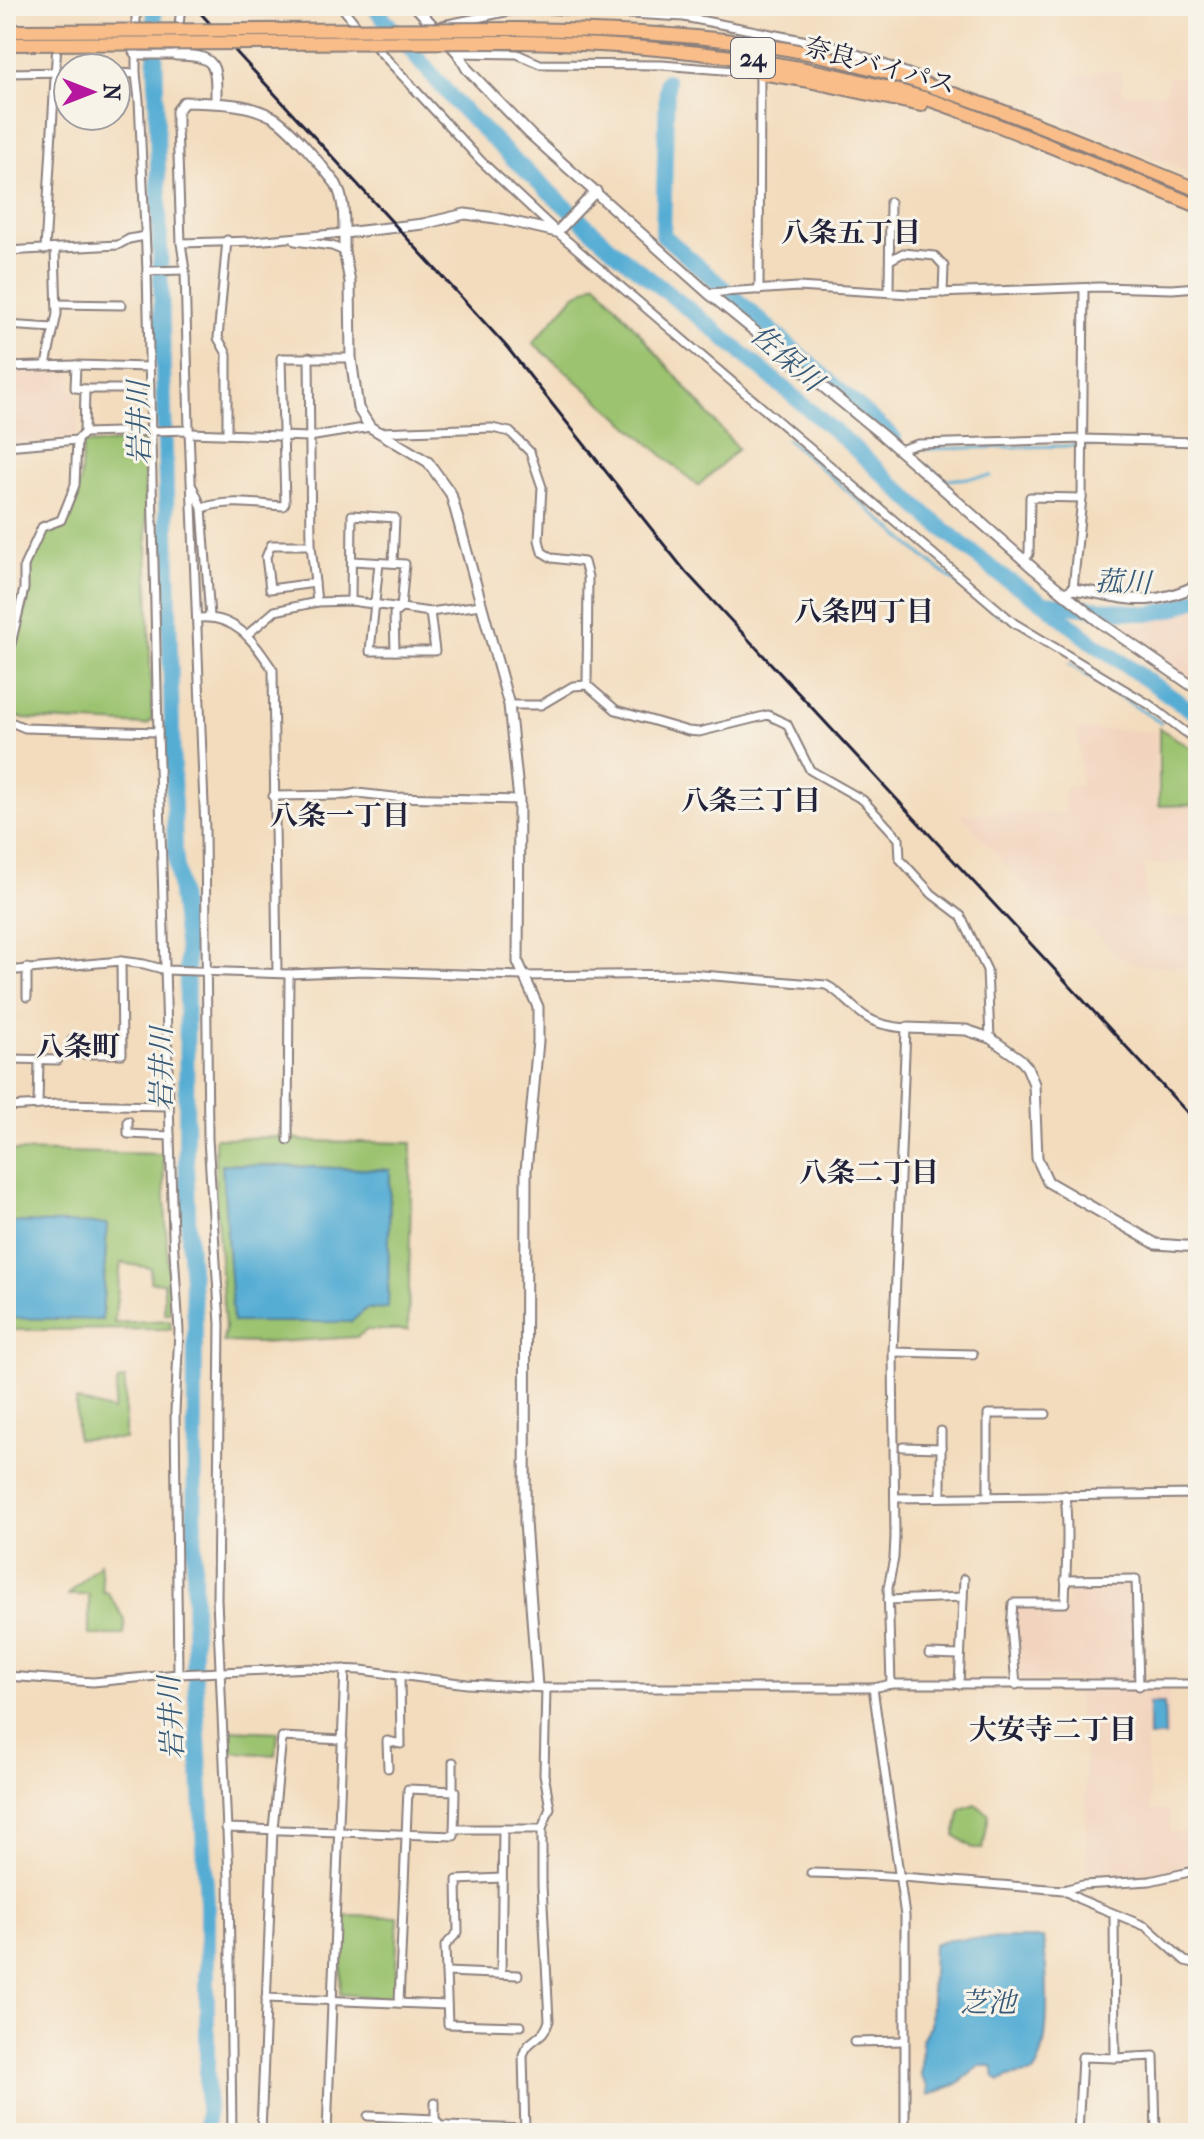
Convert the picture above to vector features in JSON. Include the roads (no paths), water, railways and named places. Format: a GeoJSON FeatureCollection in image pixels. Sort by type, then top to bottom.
{"type":"FeatureCollection","features":[{"type":"Feature","properties":{"kind":"highway","name":"奈良バイパス"},"geometry":{"type":"LineString","coordinates":[[6,43],[520,36],[618,30],[744,43],[822,57],[953,93],[1198,190]]}},
{"type":"Feature","properties":{"kind":"highway","name":"奈良バイパス"},"geometry":{"type":"LineString","coordinates":[[6,31],[520,36],[744,57],[856,79],[979,116],[1198,206]]}},
{"type":"Feature","properties":{"kind":"highway"},"geometry":{"type":"LineString","coordinates":[[760,73],[979,116]]}},
{"type":"Feature","properties":{"kind":"street"},"geometry":{"type":"LineString","coordinates":[[136,6],[136,74],[145,236],[150,271],[149,367],[158,732],[179,1331],[175,1412],[180,1674]]}},
{"type":"Feature","properties":{"kind":"street"},"geometry":{"type":"LineString","coordinates":[[173,55],[181,6]]}},
{"type":"Feature","properties":{"kind":"street"},"geometry":{"type":"LineString","coordinates":[[341,6],[421,99],[481,161],[557,231],[1014,623],[1150,705],[1198,742]]}},
{"type":"Feature","properties":{"kind":"street"},"geometry":{"type":"LineString","coordinates":[[415,6],[458,53],[467,69],[530,134],[708,293],[899,450],[1024,560],[1069,591],[1098,621],[1198,690]]}},
{"type":"Feature","properties":{"kind":"street"},"geometry":{"type":"LineString","coordinates":[[433,26],[525,8],[596,10],[662,21],[684,17],[838,47],[909,72],[953,93]]}},
{"type":"Feature","properties":{"kind":"street"},"geometry":{"type":"LineString","coordinates":[[6,43],[120,43],[138,55],[198,55],[216,69],[216,103]]}},
{"type":"Feature","properties":{"kind":"street"},"geometry":{"type":"LineString","coordinates":[[56,52],[57,43]]}},
{"type":"Feature","properties":{"kind":"street"},"geometry":{"type":"LineString","coordinates":[[458,53],[517,54],[540,64],[662,65],[760,73],[759,290]]}},
{"type":"Feature","properties":{"kind":"street"},"geometry":{"type":"LineString","coordinates":[[662,55],[662,65]]}},
{"type":"Feature","properties":{"kind":"street"},"geometry":{"type":"LineString","coordinates":[[6,73],[52,72]]}},
{"type":"Feature","properties":{"kind":"street"},"geometry":{"type":"LineString","coordinates":[[132,74],[136,74]]}},
{"type":"Feature","properties":{"kind":"street"},"geometry":{"type":"LineString","coordinates":[[232,2133],[229,1877],[217,1672],[220,1324],[208,1139],[203,971],[205,830],[177,126],[177,111],[184,102],[255,109],[274,117],[327,173],[341,194],[344,251],[350,282],[351,358],[358,408],[374,430],[428,462],[451,494],[509,705],[519,800],[518,962],[538,1007],[538,1041],[526,1171],[525,1522],[541,1687],[544,1774],[550,1808],[542,1829],[544,1951],[549,2021],[546,2032],[525,2047],[523,2055],[525,2131],[447,2129],[435,2119],[435,2102]]}},
{"type":"Feature","properties":{"kind":"street"},"geometry":{"type":"LineString","coordinates":[[45,250],[52,112]]}},
{"type":"Feature","properties":{"kind":"street"},"geometry":{"type":"LineString","coordinates":[[557,231],[596,191]]}},
{"type":"Feature","properties":{"kind":"street"},"geometry":{"type":"LineString","coordinates":[[889,292],[890,202]]}},
{"type":"Feature","properties":{"kind":"street"},"geometry":{"type":"LineString","coordinates":[[181,243],[279,239],[415,226],[465,214],[557,231]]}},
{"type":"Feature","properties":{"kind":"street"},"geometry":{"type":"LineString","coordinates":[[6,251],[118,245],[145,236]]}},
{"type":"Feature","properties":{"kind":"street"},"geometry":{"type":"LineString","coordinates":[[279,239],[332,246],[344,251]]}},
{"type":"Feature","properties":{"kind":"street"},"geometry":{"type":"LineString","coordinates":[[227,240],[218,338],[227,354],[227,434]]}},
{"type":"Feature","properties":{"kind":"street"},"geometry":{"type":"LineString","coordinates":[[46,365],[57,304],[55,249]]}},
{"type":"Feature","properties":{"kind":"street"},"geometry":{"type":"LineString","coordinates":[[890,260],[903,253],[935,256],[944,266],[943,293]]}},
{"type":"Feature","properties":{"kind":"street"},"geometry":{"type":"LineString","coordinates":[[150,271],[182,270]]}},
{"type":"Feature","properties":{"kind":"street"},"geometry":{"type":"LineString","coordinates":[[708,293],[798,287],[943,293],[1198,287]]}},
{"type":"Feature","properties":{"kind":"street"},"geometry":{"type":"LineString","coordinates":[[1069,591],[1082,498],[1084,288]]}},
{"type":"Feature","properties":{"kind":"street"},"geometry":{"type":"LineString","coordinates":[[57,304],[122,305]]}},
{"type":"Feature","properties":{"kind":"street"},"geometry":{"type":"LineString","coordinates":[[6,325],[54,328]]}},
{"type":"Feature","properties":{"kind":"street"},"geometry":{"type":"LineString","coordinates":[[309,357],[311,545],[317,602]]}},
{"type":"Feature","properties":{"kind":"street"},"geometry":{"type":"LineString","coordinates":[[202,508],[233,502],[283,506],[281,358],[351,358]]}},
{"type":"Feature","properties":{"kind":"street"},"geometry":{"type":"LineString","coordinates":[[76,365],[75,388],[138,389]]}},
{"type":"Feature","properties":{"kind":"street"},"geometry":{"type":"LineString","coordinates":[[6,367],[149,367]]}},
{"type":"Feature","properties":{"kind":"street"},"geometry":{"type":"LineString","coordinates":[[6,446],[77,440],[84,433],[85,389]]}},
{"type":"Feature","properties":{"kind":"street"},"geometry":{"type":"LineString","coordinates":[[84,433],[187,431],[309,437],[374,430],[492,428],[510,432],[530,452],[542,487],[539,540],[542,552],[552,558],[584,562],[588,577],[587,685]]}},
{"type":"Feature","properties":{"kind":"street"},"geometry":{"type":"LineString","coordinates":[[899,450],[918,444],[1082,439],[1198,442]]}},
{"type":"Feature","properties":{"kind":"street"},"geometry":{"type":"LineString","coordinates":[[6,665],[24,589],[24,566],[42,527],[61,520],[75,485],[77,440]]}},
{"type":"Feature","properties":{"kind":"street"},"geometry":{"type":"LineString","coordinates":[[191,483],[202,508],[210,617]]}},
{"type":"Feature","properties":{"kind":"street"},"geometry":{"type":"LineString","coordinates":[[1024,560],[1029,554],[1030,497],[1082,498]]}},
{"type":"Feature","properties":{"kind":"street"},"geometry":{"type":"LineString","coordinates":[[351,601],[352,515],[395,518],[393,563]]}},
{"type":"Feature","properties":{"kind":"street"},"geometry":{"type":"LineString","coordinates":[[311,545],[271,545],[266,557],[270,589],[315,583]]}},
{"type":"Feature","properties":{"kind":"street"},"geometry":{"type":"LineString","coordinates":[[352,561],[405,564],[401,608],[394,614],[395,651]]}},
{"type":"Feature","properties":{"kind":"street"},"geometry":{"type":"LineString","coordinates":[[379,563],[370,651],[435,651],[430,612]]}},
{"type":"Feature","properties":{"kind":"street"},"geometry":{"type":"LineString","coordinates":[[1069,591],[1131,601],[1160,600],[1198,585]]}},
{"type":"Feature","properties":{"kind":"street"},"geometry":{"type":"LineString","coordinates":[[248,634],[275,611],[317,602],[351,601],[430,612],[481,605]]}},
{"type":"Feature","properties":{"kind":"street"},"geometry":{"type":"LineString","coordinates":[[198,618],[210,617],[234,625],[248,634],[273,670],[277,973]]}},
{"type":"Feature","properties":{"kind":"street"},"geometry":{"type":"LineString","coordinates":[[509,705],[541,705],[573,686],[587,685],[616,710],[688,731],[699,732],[768,715],[787,724],[810,770],[863,800],[899,839],[900,859],[932,894],[961,916],[987,970],[990,1038]]}},
{"type":"Feature","properties":{"kind":"street"},"geometry":{"type":"LineString","coordinates":[[6,720],[25,728],[158,732]]}},
{"type":"Feature","properties":{"kind":"street"},"geometry":{"type":"LineString","coordinates":[[273,796],[357,793],[519,800]]}},
{"type":"Feature","properties":{"kind":"street"},"geometry":{"type":"LineString","coordinates":[[6,971],[121,961],[168,970],[523,976],[694,974],[826,985],[838,991],[868,1018],[892,1027],[966,1030],[990,1038],[1020,1059],[1032,1075],[1037,1158],[1048,1182],[1156,1244],[1198,1247]]}},
{"type":"Feature","properties":{"kind":"street"},"geometry":{"type":"LineString","coordinates":[[72,1040],[72,1048],[82,1054],[122,1054],[121,961]]}},
{"type":"Feature","properties":{"kind":"street"},"geometry":{"type":"LineString","coordinates":[[27,968],[27,997]]}},
{"type":"Feature","properties":{"kind":"street"},"geometry":{"type":"LineString","coordinates":[[288,1140],[289,974]]}},
{"type":"Feature","properties":{"kind":"street"},"geometry":{"type":"LineString","coordinates":[[891,1684],[888,1600],[894,1558],[893,1352],[906,1028]]}},
{"type":"Feature","properties":{"kind":"street"},"geometry":{"type":"LineString","coordinates":[[6,1042],[11,1049],[6,1082]]}},
{"type":"Feature","properties":{"kind":"street"},"geometry":{"type":"LineString","coordinates":[[11,1059],[58,1060]]}},
{"type":"Feature","properties":{"kind":"street"},"geometry":{"type":"LineString","coordinates":[[38,1105],[39,1060]]}},
{"type":"Feature","properties":{"kind":"street"},"geometry":{"type":"LineString","coordinates":[[6,1144],[7,1105],[169,1106]]}},
{"type":"Feature","properties":{"kind":"street"},"geometry":{"type":"LineString","coordinates":[[128,1121],[128,1134],[170,1136]]}},
{"type":"Feature","properties":{"kind":"street"},"geometry":{"type":"LineString","coordinates":[[893,1352],[973,1354]]}},
{"type":"Feature","properties":{"kind":"street"},"geometry":{"type":"LineString","coordinates":[[988,1496],[988,1414],[1046,1414]]}},
{"type":"Feature","properties":{"kind":"street"},"geometry":{"type":"LineString","coordinates":[[941,1431],[941,1496]]}},
{"type":"Feature","properties":{"kind":"street"},"geometry":{"type":"LineString","coordinates":[[903,1447],[941,1448]]}},
{"type":"Feature","properties":{"kind":"street"},"geometry":{"type":"LineString","coordinates":[[895,1498],[1198,1494]]}},
{"type":"Feature","properties":{"kind":"street"},"geometry":{"type":"LineString","coordinates":[[1016,1685],[1011,1627],[1013,1603],[1065,1603],[1068,1527],[1065,1495]]}},
{"type":"Feature","properties":{"kind":"street"},"geometry":{"type":"LineString","coordinates":[[959,1685],[964,1579]]}},
{"type":"Feature","properties":{"kind":"street"},"geometry":{"type":"LineString","coordinates":[[1065,1580],[1136,1579],[1139,1686]]}},
{"type":"Feature","properties":{"kind":"street"},"geometry":{"type":"LineString","coordinates":[[888,1600],[963,1597]]}},
{"type":"Feature","properties":{"kind":"street"},"geometry":{"type":"LineString","coordinates":[[929,1654],[959,1655]]}},
{"type":"Feature","properties":{"kind":"street"},"geometry":{"type":"LineString","coordinates":[[327,2133],[345,1669]]}},
{"type":"Feature","properties":{"kind":"street"},"geometry":{"type":"LineString","coordinates":[[6,1676],[93,1682],[217,1672],[345,1669],[467,1684],[541,1687],[873,1688],[891,1684],[1198,1684]]}},
{"type":"Feature","properties":{"kind":"street"},"geometry":{"type":"LineString","coordinates":[[388,1768],[387,1741],[401,1744],[400,1677]]}},
{"type":"Feature","properties":{"kind":"street"},"geometry":{"type":"LineString","coordinates":[[873,1688],[905,1916],[905,2133]]}},
{"type":"Feature","properties":{"kind":"street"},"geometry":{"type":"LineString","coordinates":[[261,2133],[273,1829],[282,1737],[343,1740]]}},
{"type":"Feature","properties":{"kind":"street"},"geometry":{"type":"LineString","coordinates":[[226,1828],[454,1836],[453,1762]]}},
{"type":"Feature","properties":{"kind":"street"},"geometry":{"type":"LineString","coordinates":[[399,2003],[408,1789],[453,1791]]}},
{"type":"Feature","properties":{"kind":"street"},"geometry":{"type":"LineString","coordinates":[[454,1829],[542,1829]]}},
{"type":"Feature","properties":{"kind":"street"},"geometry":{"type":"LineString","coordinates":[[501,1974],[503,1829]]}},
{"type":"Feature","properties":{"kind":"street"},"geometry":{"type":"LineString","coordinates":[[811,1873],[882,1874],[1063,1890],[1083,1885],[1150,1881],[1198,1870]]}},
{"type":"Feature","properties":{"kind":"street"},"geometry":{"type":"LineString","coordinates":[[502,1878],[457,1880],[458,1932],[445,1946],[448,2024],[521,2026]]}},
{"type":"Feature","properties":{"kind":"street"},"geometry":{"type":"LineString","coordinates":[[1063,1890],[1147,1927],[1185,1961],[1198,1964]]}},
{"type":"Feature","properties":{"kind":"street"},"geometry":{"type":"LineString","coordinates":[[1114,1914],[1115,2058]]}},
{"type":"Feature","properties":{"kind":"street"},"geometry":{"type":"LineString","coordinates":[[446,1972],[518,1975]]}},
{"type":"Feature","properties":{"kind":"street"},"geometry":{"type":"LineString","coordinates":[[266,1998],[447,2005]]}},
{"type":"Feature","properties":{"kind":"street"},"geometry":{"type":"LineString","coordinates":[[854,2042],[904,2041]]}},
{"type":"Feature","properties":{"kind":"street"},"geometry":{"type":"LineString","coordinates":[[1078,2133],[1082,2057],[1154,2056],[1156,2133]]}},
{"type":"Feature","properties":{"kind":"street"},"geometry":{"type":"LineString","coordinates":[[368,2116],[435,2119]]}},
{"type":"Feature","properties":{"kind":"water"},"geometry":{"type":"Polygon","coordinates":[[[222,1164],[390,1170],[388,1308],[366,1309],[351,1322],[233,1322],[222,1164]]]}},
{"type":"Feature","properties":{"kind":"water"},"geometry":{"type":"Polygon","coordinates":[[[12,1222],[107,1224],[102,1320],[11,1318],[12,1222]]]}},
{"type":"Feature","properties":{"kind":"water"},"geometry":{"type":"Polygon","coordinates":[[[1149,1703],[1164,1703],[1165,1737],[1149,1737],[1149,1703]]]}},
{"type":"Feature","properties":{"kind":"water","name":"芝池"},"geometry":{"type":"Polygon","coordinates":[[[1043,1938],[1046,2028],[1044,2047],[1033,2073],[1000,2081],[995,2077],[992,2066],[980,2066],[957,2084],[928,2095],[921,2076],[922,2039],[930,2026],[933,1945],[951,1939],[1043,1938]]]}},
{"type":"Feature","properties":{"kind":"waterway","name":"岩井川"},"geometry":{"type":"LineString","coordinates":[[154,6],[175,851],[187,952],[186,1152],[195,1320],[194,1662],[207,1903],[207,2133]]}},
{"type":"Feature","properties":{"kind":"waterway","name":"佐保川"},"geometry":{"type":"LineString","coordinates":[[373,6],[457,104],[617,253],[710,326],[1000,575],[1044,603],[1092,642],[1198,715]]}},
{"type":"Feature","properties":{"kind":"waterway"},"geometry":{"type":"LineString","coordinates":[[667,81],[663,235],[894,438]]}},
{"type":"Feature","properties":{"kind":"waterway"},"geometry":{"type":"LineString","coordinates":[[787,439],[937,568],[999,615]]}},
{"type":"Feature","properties":{"kind":"waterway"},"geometry":{"type":"LineString","coordinates":[[923,449],[1113,445],[1198,448]]}},
{"type":"Feature","properties":{"kind":"waterway"},"geometry":{"type":"LineString","coordinates":[[926,465],[946,480],[991,476]]}},
{"type":"Feature","properties":{"kind":"waterway","name":"菰川"},"geometry":{"type":"LineString","coordinates":[[1045,603],[1149,614],[1173,609],[1198,598]]}},
{"type":"Feature","properties":{"kind":"waterway"},"geometry":{"type":"LineString","coordinates":[[1069,664],[1161,723]]}},
{"type":"Feature","properties":{"kind":"tunnel"},"geometry":{"type":"LineString","coordinates":[[662,25],[662,53]]}},
{"type":"Feature","properties":{"kind":"railway"},"geometry":{"type":"LineString","coordinates":[[194,6],[506,346],[685,571],[1198,1124]]}},
{"type":"Feature","properties":{"kind":"district","name":"八条五丁目"},"geometry":{"type":"Point","coordinates":[851,232]}},
{"type":"Feature","properties":{"kind":"district","name":"八条四丁目"},"geometry":{"type":"Point","coordinates":[864,611]}},
{"type":"Feature","properties":{"kind":"district","name":"八条三丁目"},"geometry":{"type":"Point","coordinates":[751,800]}},
{"type":"Feature","properties":{"kind":"district","name":"八条一丁目"},"geometry":{"type":"Point","coordinates":[340,815]}},
{"type":"Feature","properties":{"kind":"district","name":"八条町"},"geometry":{"type":"Point","coordinates":[78,1046]}},
{"type":"Feature","properties":{"kind":"district","name":"八条二丁目"},"geometry":{"type":"Point","coordinates":[869,1172]}},
{"type":"Feature","properties":{"kind":"district","name":"大安寺二丁目"},"geometry":{"type":"Point","coordinates":[1053,1729]}}]}
